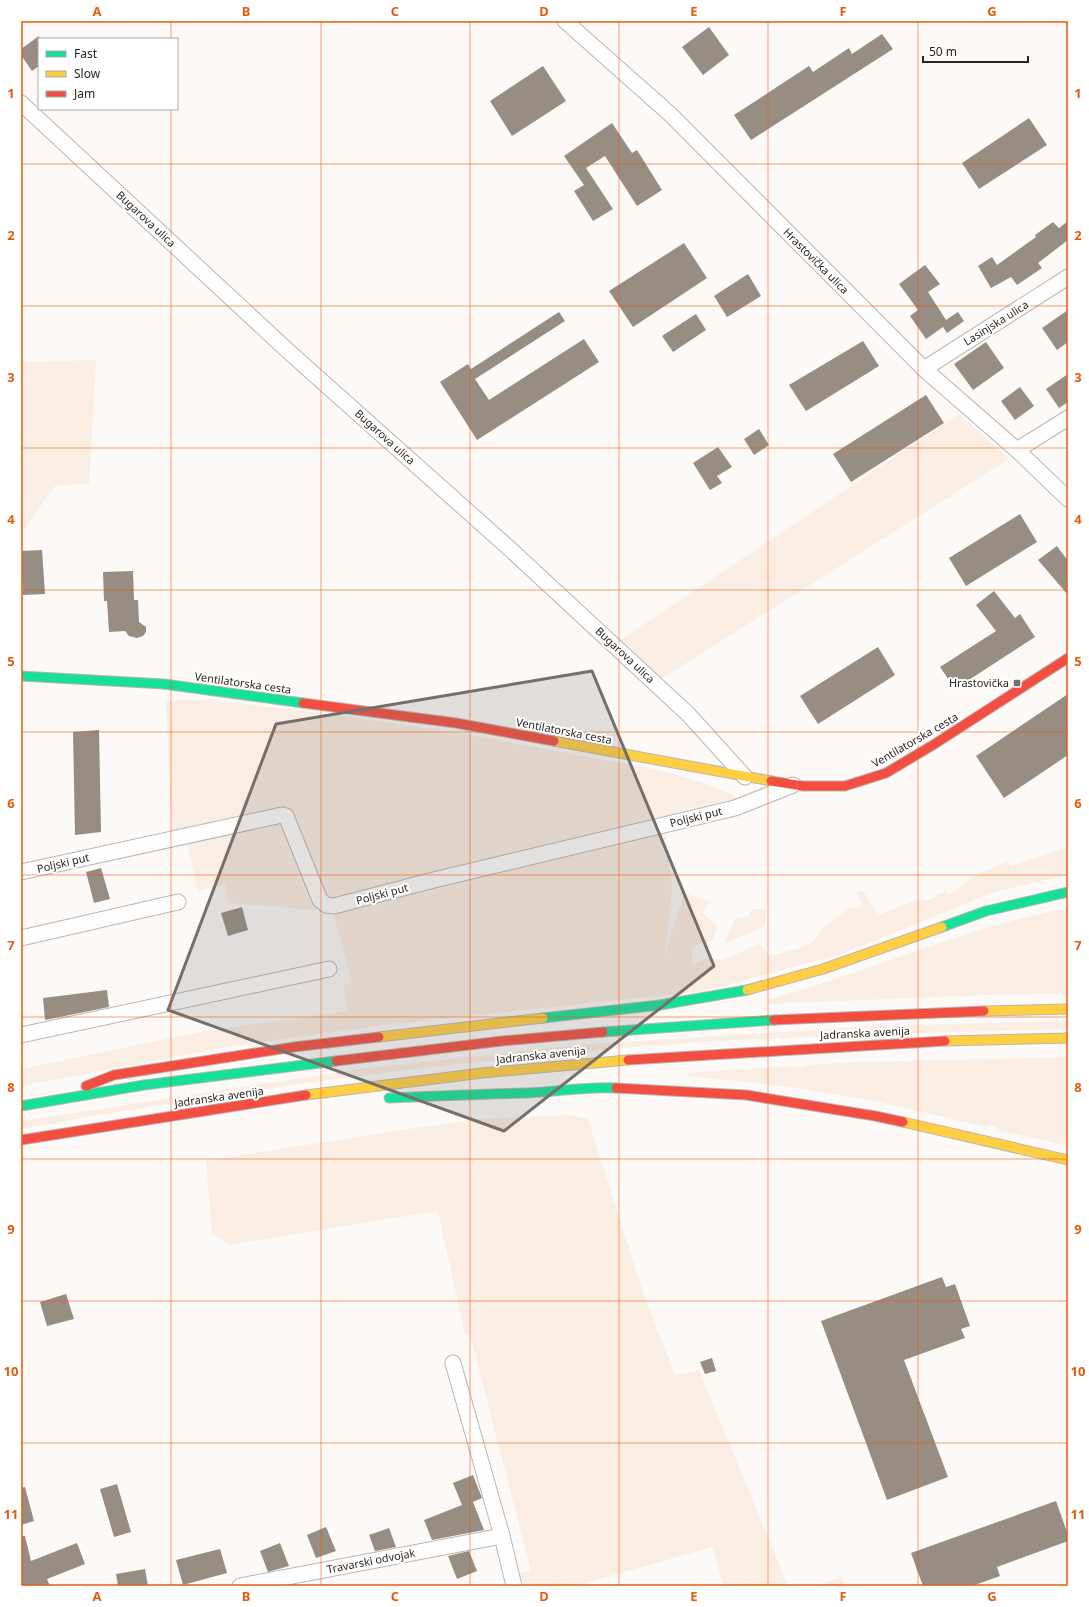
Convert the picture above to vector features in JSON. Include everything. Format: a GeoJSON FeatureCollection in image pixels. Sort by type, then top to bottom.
{"type":"FeatureCollection","features":[{"type":"Feature","properties":{"kind":"main road","name":"Ventilatorska cesta"},"geometry":{"type":"LineString","coordinates":[[21,676],[164,684],[456,723],[794,785],[845,786],[865,781],[886,773],[933,745],[1068,658]]}},
{"type":"Feature","properties":{"kind":"main road"},"geometry":{"type":"LineString","coordinates":[[53,1100],[114,1075],[171,1065],[294,1047],[660,1005],[738,992],[823,969],[986,911],[1068,892]]}},
{"type":"Feature","properties":{"kind":"main road","name":"Jadranska avenija"},"geometry":{"type":"LineString","coordinates":[[21,1106],[184,1079],[469,1045],[593,1032],[938,1012],[1068,1009]]}},
{"type":"Feature","properties":{"kind":"main road","name":"Jadranska avenija"},"geometry":{"type":"LineString","coordinates":[[21,1140],[226,1107],[480,1073],[587,1062],[969,1039],[1068,1038]]}},
{"type":"Feature","properties":{"kind":"main road"},"geometry":{"type":"LineString","coordinates":[[383,1098],[484,1093],[528,1093],[598,1087],[746,1095],[875,1116],[1068,1160]]}},
{"type":"Feature","properties":{"kind":"main road"},"geometry":{"type":"LineString","coordinates":[[226,1107],[336,1101]]}},
{"type":"Feature","properties":{"kind":"street","name":"Hrastovička ulica"},"geometry":{"type":"LineString","coordinates":[[565,21],[670,114],[924,369],[1017,450],[1068,499]]}},
{"type":"Feature","properties":{"kind":"street","name":"Bugarova ulica"},"geometry":{"type":"LineString","coordinates":[[21,103],[288,351],[510,549],[683,708],[744,777]]}},
{"type":"Feature","properties":{"kind":"street","name":"Lasinjska ulica"},"geometry":{"type":"LineString","coordinates":[[924,369],[1068,277]]}},
{"type":"Feature","properties":{"kind":"street"},"geometry":{"type":"LineString","coordinates":[[1017,450],[1068,418]]}},
{"type":"Feature","properties":{"kind":"street","name":"Poljski put"},"geometry":{"type":"LineString","coordinates":[[21,872],[282,815],[286,816],[320,900],[326,905],[334,906],[735,808],[794,785]]}},
{"type":"Feature","properties":{"kind":"street"},"geometry":{"type":"LineString","coordinates":[[21,938],[178,902]]}},
{"type":"Feature","properties":{"kind":"street"},"geometry":{"type":"LineString","coordinates":[[21,1035],[329,969]]}},
{"type":"Feature","properties":{"kind":"street"},"geometry":{"type":"LineString","coordinates":[[453,1363],[502,1536],[514,1586]]}},
{"type":"Feature","properties":{"kind":"street","name":"Travarski odvojak"},"geometry":{"type":"LineString","coordinates":[[240,1586],[502,1536]]}},
{"type":"Feature","properties":{"kind":"highlighted area"},"geometry":{"type":"Polygon","coordinates":[[[592,671],[714,966],[504,1131],[168,1010],[276,724],[592,671]]]}},
{"type":"Feature","properties":{"kind":"shaded area"},"geometry":{"type":"Polygon","coordinates":[[[96,360],[89,483],[55,486],[25,528],[21,528],[21,362],[96,360]]]}},
{"type":"Feature","properties":{"kind":"shaded area"},"geometry":{"type":"Polygon","coordinates":[[[959,414],[1009,459],[661,679],[619,641],[959,414]]]}},
{"type":"Feature","properties":{"kind":"shaded area"},"geometry":{"type":"Polygon","coordinates":[[[178,700],[205,700],[336,715],[458,733],[658,770],[709,785],[738,798],[525,850],[357,894],[331,899],[320,885],[296,816],[287,806],[172,834],[166,702],[178,700]]]}},
{"type":"Feature","properties":{"kind":"shaded area"},"geometry":{"type":"Polygon","coordinates":[[[279,820],[283,824],[316,910],[229,903],[225,884],[198,891],[187,842],[279,820]]]}},
{"type":"Feature","properties":{"kind":"shaded area"},"geometry":{"type":"Polygon","coordinates":[[[665,832],[672,888],[665,954],[684,893],[710,902],[702,912],[717,927],[713,940],[692,946],[692,966],[706,959],[722,960],[759,944],[771,956],[797,949],[813,942],[822,929],[849,908],[859,908],[863,904],[856,892],[863,891],[878,915],[917,900],[931,900],[945,891],[949,895],[976,875],[1007,862],[1011,866],[1068,847],[1068,875],[994,892],[839,955],[704,991],[384,1025],[233,1046],[21,1086],[21,1069],[200,1032],[348,1011],[343,985],[352,983],[333,911],[368,907],[505,869],[665,832]]]}},
{"type":"Feature","properties":{"kind":"shaded area"},"geometry":{"type":"Polygon","coordinates":[[[1068,908],[1068,994],[985,995],[768,1004],[768,1000],[806,989],[954,938],[1030,916],[1068,908]]]}},
{"type":"Feature","properties":{"kind":"shaded area"},"geometry":{"type":"Polygon","coordinates":[[[752,909],[767,909],[764,926],[724,944],[735,919],[749,916],[752,909]]]}},
{"type":"Feature","properties":{"kind":"shaded area"},"geometry":{"type":"Polygon","coordinates":[[[1068,1021],[1068,1029],[886,1034],[703,1042],[532,1056],[446,1065],[276,1087],[21,1129],[21,1121],[359,1069],[590,1044],[875,1026],[1068,1021]]]}},
{"type":"Feature","properties":{"kind":"shaded area"},"geometry":{"type":"Polygon","coordinates":[[[1068,1057],[1068,1146],[998,1130],[997,1127],[989,1125],[987,1127],[883,1103],[817,1091],[688,1076],[687,1073],[790,1066],[801,1068],[810,1065],[855,1062],[1068,1057]]]}},
{"type":"Feature","properties":{"kind":"shaded area"},"geometry":{"type":"Polygon","coordinates":[[[571,1115],[588,1119],[644,1296],[675,1375],[699,1370],[788,1586],[724,1586],[712,1547],[575,1586],[518,1586],[515,1574],[531,1571],[470,1334],[465,1335],[438,1211],[229,1245],[212,1233],[206,1161],[479,1119],[571,1115]]]}},
{"type":"Feature","properties":{"kind":"shaded area"},"geometry":{"type":"Polygon","coordinates":[[[841,1576],[845,1586],[817,1586],[841,1576]]]}},
{"type":"Feature","properties":{"kind":"building"},"geometry":{"type":"Polygon","coordinates":[[[709,27],[729,55],[703,75],[682,47],[709,27]]]}},
{"type":"Feature","properties":{"kind":"building"},"geometry":{"type":"Polygon","coordinates":[[[882,34],[893,49],[751,140],[734,115],[809,66],[813,72],[849,48],[852,54],[882,34]]]}},
{"type":"Feature","properties":{"kind":"building"},"geometry":{"type":"Polygon","coordinates":[[[39,36],[38,67],[32,71],[21,55],[21,49],[39,36]]]}},
{"type":"Feature","properties":{"kind":"building"},"geometry":{"type":"Polygon","coordinates":[[[543,66],[566,101],[512,136],[490,101],[543,66]]]}},
{"type":"Feature","properties":{"kind":"building"},"geometry":{"type":"Polygon","coordinates":[[[1029,118],[1047,145],[979,189],[962,163],[1029,118]]]}},
{"type":"Feature","properties":{"kind":"building"},"geometry":{"type":"Polygon","coordinates":[[[612,123],[632,153],[637,150],[662,190],[637,206],[605,156],[586,168],[613,209],[593,221],[574,191],[584,185],[564,156],[612,123]]]}},
{"type":"Feature","properties":{"kind":"building"},"geometry":{"type":"Polygon","coordinates":[[[1068,221],[1068,240],[1038,263],[1042,268],[1017,285],[1011,277],[991,288],[978,266],[992,257],[997,265],[1036,237],[1035,235],[1053,222],[1059,228],[1068,221]]]}},
{"type":"Feature","properties":{"kind":"building"},"geometry":{"type":"Polygon","coordinates":[[[684,243],[707,278],[633,327],[609,291],[684,243]]]}},
{"type":"Feature","properties":{"kind":"building"},"geometry":{"type":"Polygon","coordinates":[[[925,265],[940,284],[928,292],[946,320],[958,312],[964,321],[947,333],[943,327],[926,339],[910,316],[918,310],[899,284],[925,265]]]}},
{"type":"Feature","properties":{"kind":"building"},"geometry":{"type":"Polygon","coordinates":[[[748,274],[761,296],[727,317],[714,296],[748,274]]]}},
{"type":"Feature","properties":{"kind":"building"},"geometry":{"type":"Polygon","coordinates":[[[1068,310],[1068,342],[1057,350],[1042,328],[1068,310]]]}},
{"type":"Feature","properties":{"kind":"building"},"geometry":{"type":"Polygon","coordinates":[[[559,312],[565,321],[475,379],[489,400],[584,339],[599,362],[477,440],[440,382],[468,364],[471,369],[559,312]]]}},
{"type":"Feature","properties":{"kind":"building"},"geometry":{"type":"Polygon","coordinates":[[[696,314],[706,330],[673,352],[662,336],[696,314]]]}},
{"type":"Feature","properties":{"kind":"building"},"geometry":{"type":"Polygon","coordinates":[[[863,341],[879,366],[806,411],[789,385],[863,341]]]}},
{"type":"Feature","properties":{"kind":"building"},"geometry":{"type":"Polygon","coordinates":[[[986,342],[1004,368],[973,390],[954,364],[986,342]]]}},
{"type":"Feature","properties":{"kind":"building"},"geometry":{"type":"Polygon","coordinates":[[[1068,374],[1068,402],[1059,408],[1046,389],[1068,374]]]}},
{"type":"Feature","properties":{"kind":"building"},"geometry":{"type":"Polygon","coordinates":[[[1020,387],[1034,406],[1015,420],[1001,401],[1020,387]]]}},
{"type":"Feature","properties":{"kind":"building"},"geometry":{"type":"Polygon","coordinates":[[[926,395],[944,423],[851,482],[833,454],[926,395]]]}},
{"type":"Feature","properties":{"kind":"building"},"geometry":{"type":"Polygon","coordinates":[[[759,429],[769,445],[754,455],[744,439],[759,429]]]}},
{"type":"Feature","properties":{"kind":"building"},"geometry":{"type":"Polygon","coordinates":[[[718,447],[732,467],[717,476],[722,483],[710,490],[693,463],[718,447]]]}},
{"type":"Feature","properties":{"kind":"building"},"geometry":{"type":"Polygon","coordinates":[[[1020,514],[1037,542],[966,586],[949,558],[1020,514]]]}},
{"type":"Feature","properties":{"kind":"building"},"geometry":{"type":"Polygon","coordinates":[[[1057,546],[1068,561],[1068,595],[1038,560],[1057,546]]]}},
{"type":"Feature","properties":{"kind":"building"},"geometry":{"type":"Polygon","coordinates":[[[42,550],[45,594],[23,595],[21,551],[42,550]]]}},
{"type":"Feature","properties":{"kind":"building"},"geometry":{"type":"Polygon","coordinates":[[[133,571],[134,600],[138,600],[139,622],[146,627],[146,632],[143,636],[137,638],[129,636],[125,631],[109,632],[107,601],[104,601],[103,572],[133,571]]]}},
{"type":"Feature","properties":{"kind":"building"},"geometry":{"type":"Polygon","coordinates":[[[994,591],[1015,618],[1020,614],[1035,637],[955,689],[940,667],[996,631],[976,605],[994,591]]]}},
{"type":"Feature","properties":{"kind":"building"},"geometry":{"type":"Polygon","coordinates":[[[878,647],[895,675],[818,724],[800,696],[878,647]]]}},
{"type":"Feature","properties":{"kind":"building"},"geometry":{"type":"Polygon","coordinates":[[[1068,694],[1068,755],[1004,798],[976,756],[1068,694]]]}},
{"type":"Feature","properties":{"kind":"building"},"geometry":{"type":"Polygon","coordinates":[[[99,730],[101,832],[75,835],[73,732],[99,730]]]}},
{"type":"Feature","properties":{"kind":"building"},"geometry":{"type":"Polygon","coordinates":[[[101,868],[110,899],[94,903],[86,872],[101,868]]]}},
{"type":"Feature","properties":{"kind":"building"},"geometry":{"type":"Polygon","coordinates":[[[242,907],[248,930],[228,936],[221,913],[242,907]]]}},
{"type":"Feature","properties":{"kind":"building"},"geometry":{"type":"Polygon","coordinates":[[[107,990],[109,1007],[45,1020],[43,998],[107,990]]]}},
{"type":"Feature","properties":{"kind":"building"},"geometry":{"type":"Polygon","coordinates":[[[942,1277],[946,1287],[955,1284],[970,1326],[961,1329],[965,1338],[904,1360],[948,1477],[887,1500],[821,1321],[942,1277]]]}},
{"type":"Feature","properties":{"kind":"building"},"geometry":{"type":"Polygon","coordinates":[[[66,1294],[74,1319],[47,1326],[40,1302],[66,1294]]]}},
{"type":"Feature","properties":{"kind":"building"},"geometry":{"type":"Polygon","coordinates":[[[712,1358],[716,1371],[705,1374],[700,1362],[712,1358]]]}},
{"type":"Feature","properties":{"kind":"building"},"geometry":{"type":"Polygon","coordinates":[[[473,1475],[482,1498],[473,1502],[484,1530],[432,1540],[424,1520],[462,1505],[453,1483],[473,1475]]]}},
{"type":"Feature","properties":{"kind":"building"},"geometry":{"type":"Polygon","coordinates":[[[117,1484],[131,1532],[114,1537],[100,1489],[117,1484]]]}},
{"type":"Feature","properties":{"kind":"building"},"geometry":{"type":"Polygon","coordinates":[[[25,1487],[34,1521],[21,1525],[21,1488],[25,1487]]]}},
{"type":"Feature","properties":{"kind":"building"},"geometry":{"type":"Polygon","coordinates":[[[1056,1501],[1068,1535],[1068,1541],[997,1567],[1000,1576],[972,1586],[923,1586],[911,1553],[1056,1501]]]}},
{"type":"Feature","properties":{"kind":"building"},"geometry":{"type":"Polygon","coordinates":[[[326,1527],[336,1551],[316,1558],[307,1535],[326,1527]]]}},
{"type":"Feature","properties":{"kind":"building"},"geometry":{"type":"Polygon","coordinates":[[[389,1528],[396,1547],[375,1551],[369,1535],[389,1528]]]}},
{"type":"Feature","properties":{"kind":"building"},"geometry":{"type":"Polygon","coordinates":[[[21,1536],[25,1536],[31,1561],[77,1543],[85,1564],[47,1579],[50,1586],[21,1586],[21,1536]]]}},
{"type":"Feature","properties":{"kind":"building"},"geometry":{"type":"Polygon","coordinates":[[[280,1543],[289,1566],[268,1572],[260,1551],[280,1543]]]}},
{"type":"Feature","properties":{"kind":"building"},"geometry":{"type":"Polygon","coordinates":[[[220,1549],[227,1573],[183,1585],[176,1560],[220,1549]]]}},
{"type":"Feature","properties":{"kind":"building"},"geometry":{"type":"Polygon","coordinates":[[[469,1551],[477,1571],[457,1579],[448,1556],[469,1551]]]}},
{"type":"Feature","properties":{"kind":"building"},"geometry":{"type":"Polygon","coordinates":[[[145,1569],[148,1586],[118,1586],[116,1574],[145,1569]]]}},
{"type":"Feature","properties":{"kind":"traffic: fast"},"geometry":{"type":"LineString","coordinates":[[21,676],[164,684],[303,703]]}},
{"type":"Feature","properties":{"kind":"traffic: fast"},"geometry":{"type":"LineString","coordinates":[[942,927],[986,911],[1068,892]]}},
{"type":"Feature","properties":{"kind":"traffic: fast"},"geometry":{"type":"LineString","coordinates":[[543,1018],[660,1005],[747,990]]}},
{"type":"Feature","properties":{"kind":"traffic: fast"},"geometry":{"type":"LineString","coordinates":[[603,1032],[774,1020]]}},
{"type":"Feature","properties":{"kind":"traffic: fast"},"geometry":{"type":"LineString","coordinates":[[21,1106],[144,1085],[336,1061]]}},
{"type":"Feature","properties":{"kind":"traffic: fast"},"geometry":{"type":"LineString","coordinates":[[389,1098],[616,1088]]}},
{"type":"Feature","properties":{"kind":"traffic: slow"},"geometry":{"type":"LineString","coordinates":[[554,741],[771,781]]}},
{"type":"Feature","properties":{"kind":"traffic: slow"},"geometry":{"type":"LineString","coordinates":[[747,990],[823,969],[942,927]]}},
{"type":"Feature","properties":{"kind":"traffic: slow"},"geometry":{"type":"LineString","coordinates":[[984,1011],[1068,1009]]}},
{"type":"Feature","properties":{"kind":"traffic: slow"},"geometry":{"type":"LineString","coordinates":[[379,1037],[543,1018]]}},
{"type":"Feature","properties":{"kind":"traffic: slow"},"geometry":{"type":"LineString","coordinates":[[945,1041],[1068,1038]]}},
{"type":"Feature","properties":{"kind":"traffic: slow"},"geometry":{"type":"LineString","coordinates":[[306,1095],[482,1073],[628,1060]]}},
{"type":"Feature","properties":{"kind":"traffic: slow"},"geometry":{"type":"LineString","coordinates":[[903,1122],[1068,1160]]}},
{"type":"Feature","properties":{"kind":"traffic: jam"},"geometry":{"type":"LineString","coordinates":[[771,781],[803,786],[845,786],[886,773],[933,745],[1068,658]]}},
{"type":"Feature","properties":{"kind":"traffic: jam"},"geometry":{"type":"LineString","coordinates":[[303,703],[456,723],[554,741]]}},
{"type":"Feature","properties":{"kind":"traffic: jam"},"geometry":{"type":"LineString","coordinates":[[774,1020],[984,1011]]}},
{"type":"Feature","properties":{"kind":"traffic: jam"},"geometry":{"type":"LineString","coordinates":[[336,1061],[502,1041],[603,1032]]}},
{"type":"Feature","properties":{"kind":"traffic: jam"},"geometry":{"type":"LineString","coordinates":[[86,1086],[114,1075],[294,1047],[379,1037]]}},
{"type":"Feature","properties":{"kind":"traffic: jam"},"geometry":{"type":"LineString","coordinates":[[628,1060],[945,1041]]}},
{"type":"Feature","properties":{"kind":"traffic: jam"},"geometry":{"type":"LineString","coordinates":[[616,1088],[746,1095],[903,1122]]}},
{"type":"Feature","properties":{"kind":"traffic: jam"},"geometry":{"type":"LineString","coordinates":[[21,1140],[306,1095]]}},
{"type":"Feature","properties":{"kind":"place","name":"Hrastovička"},"geometry":{"type":"Point","coordinates":[1017,683]}}]}
